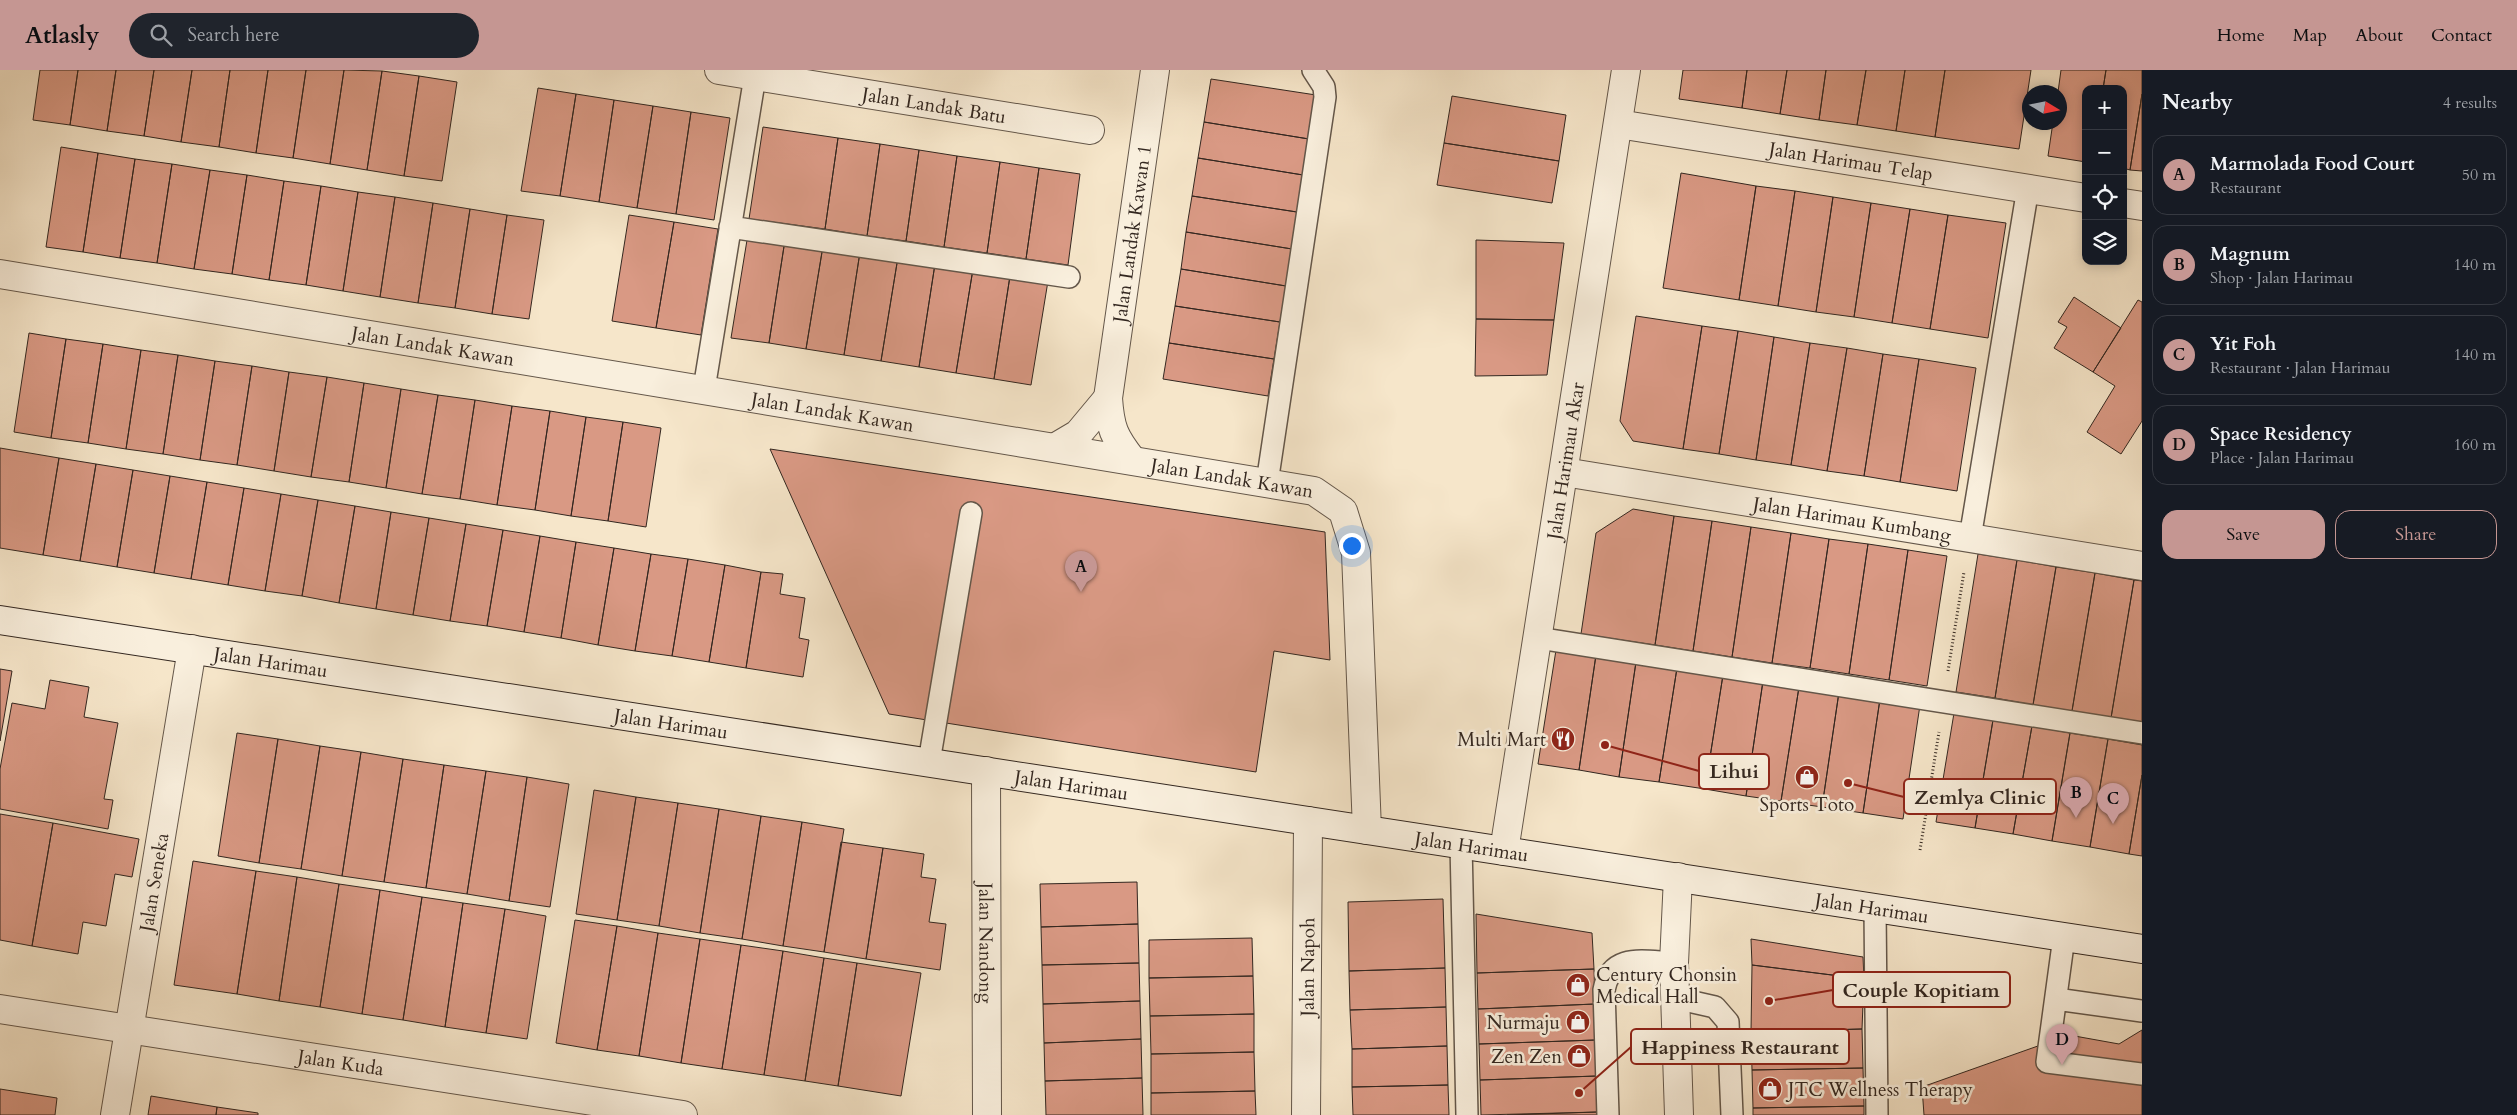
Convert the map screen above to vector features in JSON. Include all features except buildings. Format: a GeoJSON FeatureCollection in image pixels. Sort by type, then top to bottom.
{"type":"FeatureCollection","features":[{"type":"Feature","properties":{"kind":"street","name":"Jalan Landak Batu"},"geometry":{"type":"LineString","coordinates":[[719,70],[755,73],[1090,130]]}},
{"type":"Feature","properties":{"kind":"street","name":"Jalan Landak Kawan 1"},"geometry":{"type":"LineString","coordinates":[[1132,460],[1117,440],[1110,425],[1108,398],[1155,70]]}},
{"type":"Feature","properties":{"kind":"street","name":"Jalan Harimau Akar"},"geometry":{"type":"LineString","coordinates":[[1504,851],[1626,70]]}},
{"type":"Feature","properties":{"kind":"street","name":"Jalan Harimau Telap"},"geometry":{"type":"LineString","coordinates":[[1618,124],[2082,197]]}},
{"type":"Feature","properties":{"kind":"street"},"geometry":{"type":"LineString","coordinates":[[2127,204],[2142,206]]}},
{"type":"Feature","properties":{"kind":"street","name":"Jalan Landak Kawan"},"geometry":{"type":"LineString","coordinates":[[0,274],[1314,490],[1343,511],[1356,553],[1367,830]]}},
{"type":"Feature","properties":{"kind":"street"},"geometry":{"type":"LineString","coordinates":[[1056,447],[1078,434],[1108,398]]}},
{"type":"Feature","properties":{"kind":"street","name":"Jalan Harimau Kumbang"},"geometry":{"type":"LineString","coordinates":[[1564,472],[2142,566]]}},
{"type":"Feature","properties":{"kind":"street","name":"Jalan Harimau"},"geometry":{"type":"LineString","coordinates":[[0,620],[2142,949]]}},
{"type":"Feature","properties":{"kind":"street","name":"Jalan Seneka"},"geometry":{"type":"LineString","coordinates":[[115,1115],[192,649]]}},
{"type":"Feature","properties":{"kind":"street","name":"Jalan Nandong"},"geometry":{"type":"LineString","coordinates":[[986,771],[987,1115]]}},
{"type":"Feature","properties":{"kind":"street","name":"Jalan Napoh"},"geometry":{"type":"LineString","coordinates":[[1306,1115],[1308,821]]}},
{"type":"Feature","properties":{"kind":"street"},"geometry":{"type":"LineString","coordinates":[[1678,877],[1674,963],[1678,1115]]}},
{"type":"Feature","properties":{"kind":"street","name":"Jalan Kuda"},"geometry":{"type":"LineString","coordinates":[[0,1009],[683,1115]]}},
{"type":"Feature","properties":{"kind":"lane"},"geometry":{"type":"LineString","coordinates":[[1267,483],[1325,98],[1324,87],[1320,78],[1312,70]]}},
{"type":"Feature","properties":{"kind":"lane"},"geometry":{"type":"LineString","coordinates":[[704,389],[755,73]]}},
{"type":"Feature","properties":{"kind":"lane"},"geometry":{"type":"LineString","coordinates":[[1970,538],[2028,188]]}},
{"type":"Feature","properties":{"kind":"lane"},"geometry":{"type":"LineString","coordinates":[[730,227],[1069,277]]}},
{"type":"Feature","properties":{"kind":"lane"},"geometry":{"type":"LineString","coordinates":[[929,762],[971,513]]}},
{"type":"Feature","properties":{"kind":"lane"},"geometry":{"type":"LineString","coordinates":[[1538,638],[2142,733]]}},
{"type":"Feature","properties":{"kind":"lane"},"geometry":{"type":"LineString","coordinates":[[1462,844],[1467,1115]]}},
{"type":"Feature","properties":{"kind":"lane"},"geometry":{"type":"LineString","coordinates":[[1876,908],[1877,1115]]}},
{"type":"Feature","properties":{"kind":"lane"},"geometry":{"type":"LineString","coordinates":[[2064,937],[2047,1062],[2142,1074]]}},
{"type":"Feature","properties":{"kind":"lane"},"geometry":{"type":"LineString","coordinates":[[1608,1115],[1604,990],[1606,979],[1613,969],[1622,963],[1674,963]]}},
{"type":"Feature","properties":{"kind":"lane"},"geometry":{"type":"LineString","coordinates":[[1675,998],[1715,1007],[1728,1022],[1732,1115]]}},
{"type":"Feature","properties":{"kind":"lane"},"geometry":{"type":"LineString","coordinates":[[2056,999],[2142,1011]]}},
{"type":"Feature","properties":{"kind":"place","name":"Marmolada Food Court"},"geometry":{"type":"Point","coordinates":[1081,592]}},
{"type":"Feature","properties":{"kind":"place","name":"Multi Mart"},"geometry":{"type":"Point","coordinates":[1563,739]}},
{"type":"Feature","properties":{"kind":"place","name":"Lihui"},"geometry":{"type":"Point","coordinates":[1605,745]}},
{"type":"Feature","properties":{"kind":"place","name":"Sports Toto"},"geometry":{"type":"Point","coordinates":[1807,777]}},
{"type":"Feature","properties":{"kind":"place","name":"Zemlya Clinic"},"geometry":{"type":"Point","coordinates":[1848,783]}},
{"type":"Feature","properties":{"kind":"place","name":"Magnum"},"geometry":{"type":"Point","coordinates":[2076,818]}},
{"type":"Feature","properties":{"kind":"place","name":"Yit Foh"},"geometry":{"type":"Point","coordinates":[2113,824]}},
{"type":"Feature","properties":{"kind":"place","name":"Century Chonsin Medical Hall"},"geometry":{"type":"Point","coordinates":[1578,985]}},
{"type":"Feature","properties":{"kind":"place","name":"Couple Kopitiam"},"geometry":{"type":"Point","coordinates":[1769,1001]}},
{"type":"Feature","properties":{"kind":"place","name":"Nurmaju"},"geometry":{"type":"Point","coordinates":[1578,1022]}},
{"type":"Feature","properties":{"kind":"place","name":"Zen Zen"},"geometry":{"type":"Point","coordinates":[1579,1056]}},
{"type":"Feature","properties":{"kind":"place","name":"Space Residency"},"geometry":{"type":"Point","coordinates":[2062,1065]}},
{"type":"Feature","properties":{"kind":"place","name":"JTC Wellness Therapy"},"geometry":{"type":"Point","coordinates":[1770,1089]}},
{"type":"Feature","properties":{"kind":"place","name":"Happiness Restaurant"},"geometry":{"type":"Point","coordinates":[1579,1093]}}]}
